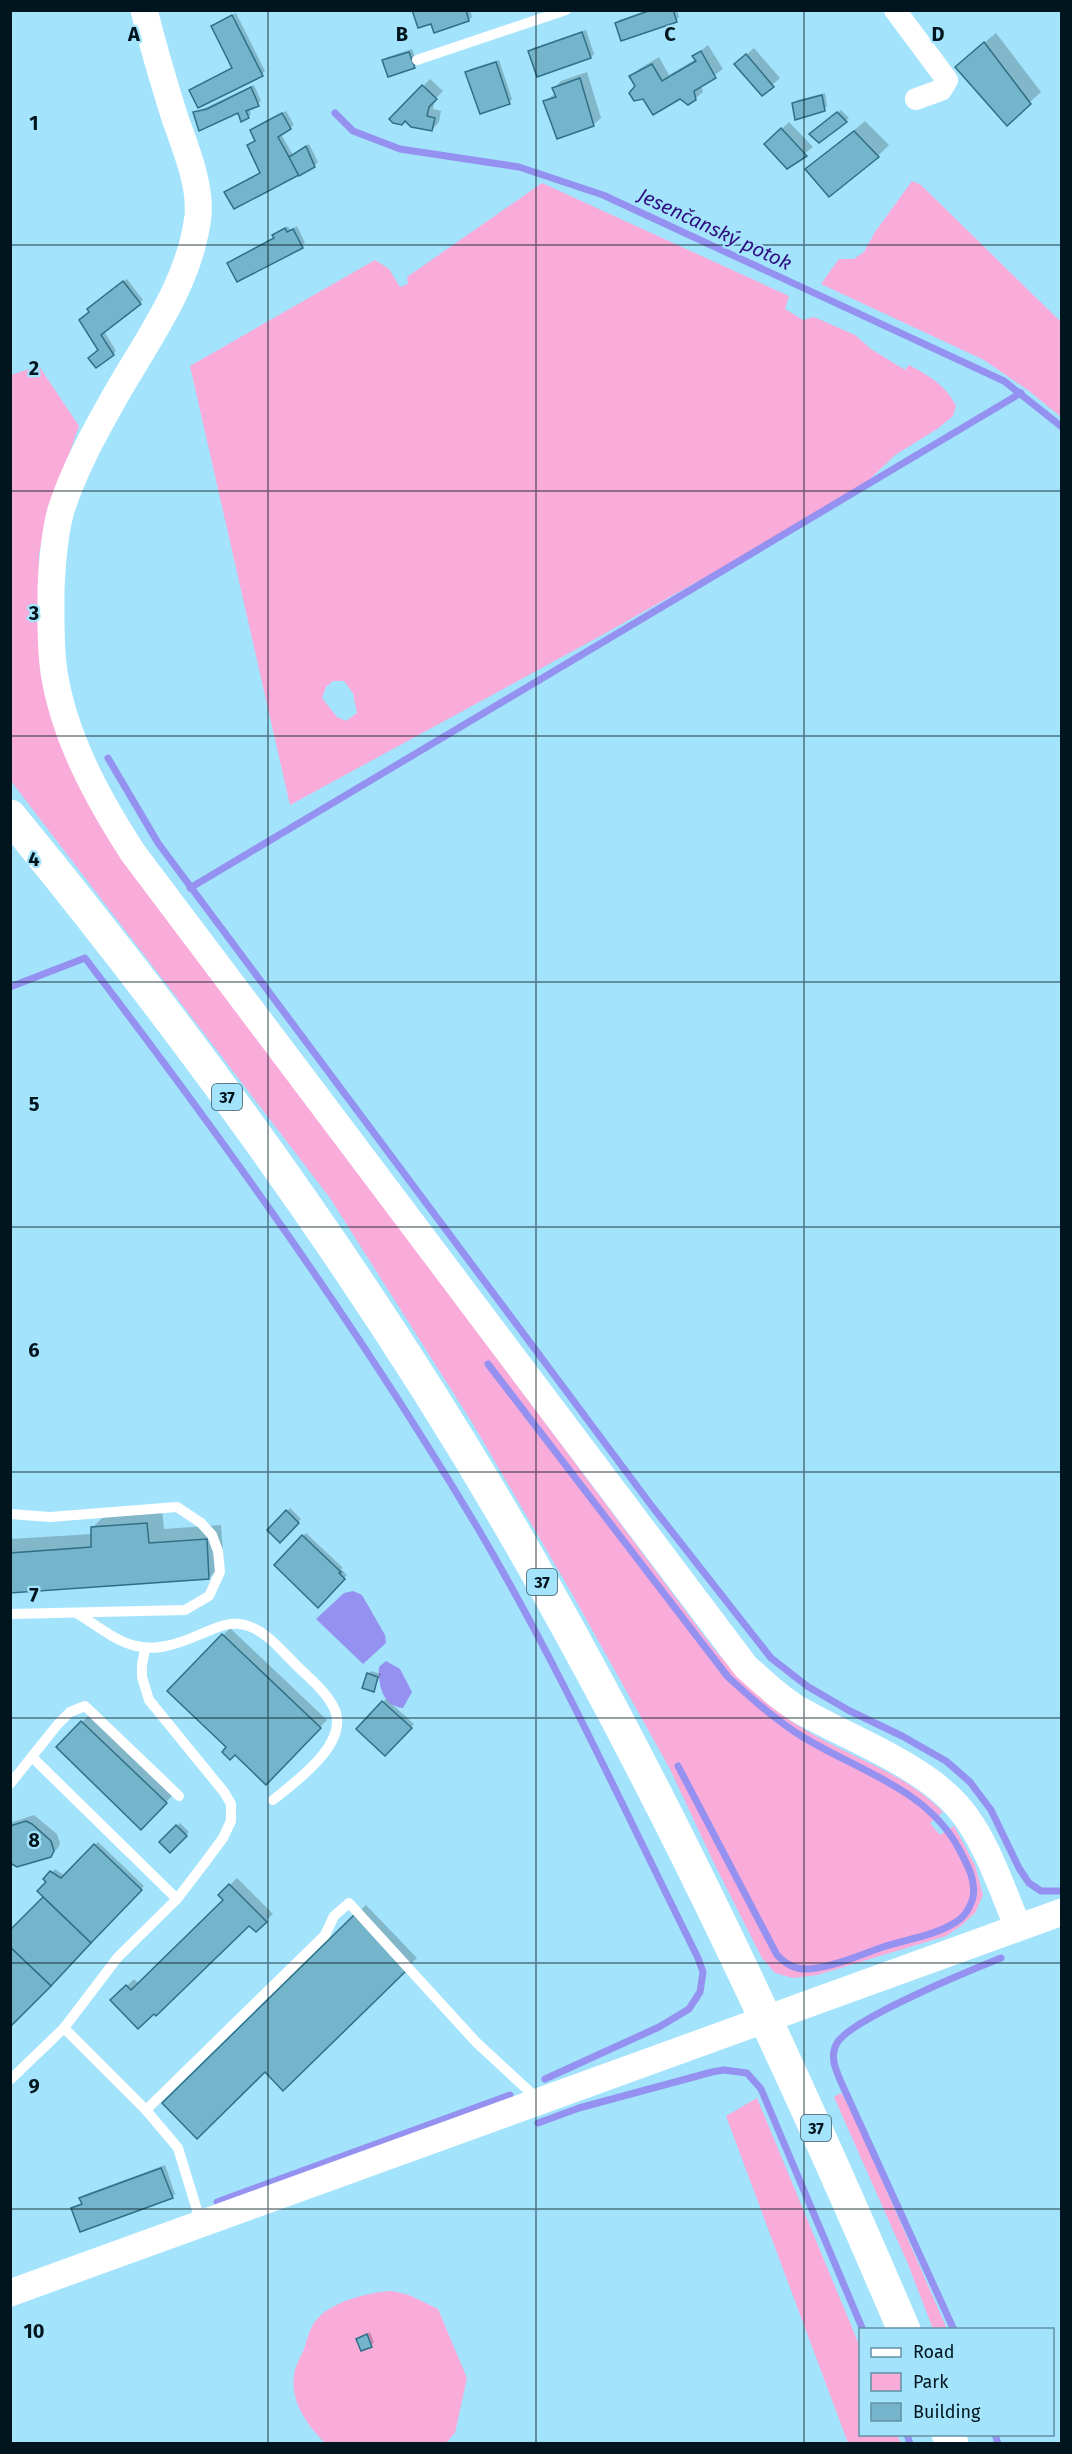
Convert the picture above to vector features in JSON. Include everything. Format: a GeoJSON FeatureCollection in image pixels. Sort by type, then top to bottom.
{"type":"FeatureCollection","features":[{"type":"Feature","properties":{"kind":"main road","name":"37"},"geometry":{"type":"LineString","coordinates":[[10,816],[100,927],[183,1037],[313,1218],[427,1390],[509,1525],[583,1656],[734,1952],[861,2228],[903,2328]]}},
{"type":"Feature","properties":{"kind":"street"},"geometry":{"type":"LineString","coordinates":[[144,10],[157,61],[187,155],[195,186],[198,213],[194,237],[179,282],[165,313],[83,451],[61,511],[52,560],[51,616],[54,672],[66,719],[85,767],[108,813],[134,853],[732,1650],[752,1673],[801,1711],[910,1769],[935,1785],[960,1808],[980,1840],[1018,1927]]}},
{"type":"Feature","properties":{"kind":"street"},"geometry":{"type":"LineString","coordinates":[[895,10],[947,80],[940,90],[916,99]]}},
{"type":"Feature","properties":{"kind":"street"},"geometry":{"type":"LineString","coordinates":[[10,2293],[1062,1912]]}},
{"type":"Feature","properties":{"kind":"lane"},"geometry":{"type":"LineString","coordinates":[[417,60],[566,10]]}},
{"type":"Feature","properties":{"kind":"lane"},"geometry":{"type":"LineString","coordinates":[[10,1514],[50,1516],[157,1507],[177,1508],[201,1523],[212,1535],[219,1551],[220,1572],[209,1596],[199,1604],[185,1610],[10,1614]]}},
{"type":"Feature","properties":{"kind":"lane"},"geometry":{"type":"LineString","coordinates":[[77,1612],[126,1644],[145,1649],[181,1643],[224,1624],[241,1624],[258,1630],[279,1647],[326,1696],[335,1709],[336,1722],[326,1753],[273,1800]]}},
{"type":"Feature","properties":{"kind":"lane"},"geometry":{"type":"LineString","coordinates":[[10,2080],[64,2028],[118,1957],[177,1899],[223,1838],[231,1821],[231,1804],[149,1700],[142,1677],[145,1649]]}},
{"type":"Feature","properties":{"kind":"lane"},"geometry":{"type":"LineString","coordinates":[[10,1784],[58,1724],[70,1712],[86,1706],[179,1796]]}},
{"type":"Feature","properties":{"kind":"lane"},"geometry":{"type":"LineString","coordinates":[[33,1758],[177,1899]]}},
{"type":"Feature","properties":{"kind":"lane"},"geometry":{"type":"LineString","coordinates":[[146,2110],[325,1935],[334,1916],[349,1903],[476,2042],[530,2092],[535,2101]]}},
{"type":"Feature","properties":{"kind":"lane"},"geometry":{"type":"LineString","coordinates":[[64,2028],[146,2110],[178,2148],[201,2223]]}},
{"type":"Feature","properties":{"kind":"green space"},"geometry":{"type":"Polygon","coordinates":[[[912,181],[921,185],[1061,322],[1061,417],[1029,391],[984,360],[821,284],[839,259],[854,259],[864,252],[875,232],[912,181]]]}},
{"type":"Feature","properties":{"kind":"green space"},"geometry":{"type":"Polygon","coordinates":[[[542,183],[789,296],[785,309],[803,320],[814,317],[855,335],[871,349],[905,370],[909,365],[942,387],[956,406],[953,416],[937,429],[895,455],[868,481],[794,527],[595,639],[290,805],[190,366],[375,260],[389,269],[400,287],[408,284],[407,277],[542,183]],[[333,681],[326,687],[322,698],[337,717],[346,721],[357,713],[353,693],[344,681],[333,681]]]}},
{"type":"Feature","properties":{"kind":"green space"},"geometry":{"type":"Polygon","coordinates":[[[39,366],[79,426],[48,514],[39,554],[38,612],[61,740],[362,1178],[714,1649],[755,1692],[789,1720],[893,1775],[928,1798],[943,1812],[930,1823],[940,1835],[954,1826],[975,1865],[983,1895],[975,1913],[946,1936],[817,1975],[793,1978],[775,1973],[762,1958],[670,1769],[571,1592],[473,1424],[330,1198],[11,781],[11,375],[39,366]]]}},
{"type":"Feature","properties":{"kind":"green space"},"geometry":{"type":"Polygon","coordinates":[[[841,2093],[851,2109],[947,2328],[933,2328],[908,2264],[834,2097],[841,2093]]]}},
{"type":"Feature","properties":{"kind":"green space"},"geometry":{"type":"Polygon","coordinates":[[[757,2098],[859,2345],[859,2436],[898,2436],[901,2443],[848,2443],[726,2116],[757,2098]]]}},
{"type":"Feature","properties":{"kind":"green space"},"geometry":{"type":"Polygon","coordinates":[[[392,2291],[409,2295],[438,2309],[467,2378],[455,2433],[446,2443],[325,2443],[305,2419],[294,2391],[295,2370],[311,2329],[320,2316],[339,2304],[372,2293],[392,2291]]]}},
{"type":"Feature","properties":{"kind":"shaded area"},"geometry":{"type":"Polygon","coordinates":[[[353,1591],[362,1595],[385,1635],[386,1643],[363,1664],[316,1619],[344,1593],[353,1591]]]}},
{"type":"Feature","properties":{"kind":"shaded area"},"geometry":{"type":"Polygon","coordinates":[[[386,1661],[400,1669],[412,1692],[403,1708],[390,1703],[383,1693],[379,1680],[379,1667],[386,1661]]]}},
{"type":"Feature","properties":{"kind":"building"},"geometry":{"type":"Polygon","coordinates":[[[412,10],[466,10],[469,21],[434,33],[431,24],[418,28],[412,10]]]}},
{"type":"Feature","properties":{"kind":"building"},"geometry":{"type":"Polygon","coordinates":[[[651,10],[673,10],[677,22],[621,41],[615,23],[651,10]]]}},
{"type":"Feature","properties":{"kind":"building"},"geometry":{"type":"Polygon","coordinates":[[[232,15],[263,76],[198,108],[189,90],[232,68],[211,26],[232,15]]]}},
{"type":"Feature","properties":{"kind":"building"},"geometry":{"type":"Polygon","coordinates":[[[582,32],[591,58],[537,77],[528,51],[582,32]]]}},
{"type":"Feature","properties":{"kind":"building"},"geometry":{"type":"Polygon","coordinates":[[[984,42],[1031,104],[1007,126],[955,67],[984,42]]]}},
{"type":"Feature","properties":{"kind":"building"},"geometry":{"type":"Polygon","coordinates":[[[701,51],[716,78],[694,91],[696,100],[688,105],[680,99],[653,115],[643,99],[634,101],[629,93],[635,86],[629,76],[652,64],[662,81],[696,61],[692,56],[701,51]]]}},
{"type":"Feature","properties":{"kind":"building"},"geometry":{"type":"Polygon","coordinates":[[[409,52],[415,68],[388,77],[382,60],[409,52]]]}},
{"type":"Feature","properties":{"kind":"building"},"geometry":{"type":"Polygon","coordinates":[[[746,54],[774,87],[762,96],[734,64],[746,54]]]}},
{"type":"Feature","properties":{"kind":"building"},"geometry":{"type":"Polygon","coordinates":[[[496,62],[510,104],[480,114],[465,72],[496,62]]]}},
{"type":"Feature","properties":{"kind":"building"},"geometry":{"type":"Polygon","coordinates":[[[580,78],[594,126],[557,139],[543,101],[556,97],[552,88],[580,78]]]}},
{"type":"Feature","properties":{"kind":"building"},"geometry":{"type":"Polygon","coordinates":[[[422,85],[437,99],[429,107],[427,116],[435,118],[432,131],[411,127],[405,121],[402,125],[393,123],[389,119],[422,85]]]}},
{"type":"Feature","properties":{"kind":"building"},"geometry":{"type":"Polygon","coordinates":[[[251,87],[259,106],[246,111],[249,118],[241,122],[238,113],[199,131],[193,112],[207,109],[251,87]]]}},
{"type":"Feature","properties":{"kind":"building"},"geometry":{"type":"Polygon","coordinates":[[[822,95],[825,111],[795,120],[792,103],[822,95]]]}},
{"type":"Feature","properties":{"kind":"building"},"geometry":{"type":"Polygon","coordinates":[[[837,112],[847,122],[819,143],[809,134],[837,112]]]}},
{"type":"Feature","properties":{"kind":"building"},"geometry":{"type":"Polygon","coordinates":[[[282,113],[291,129],[278,137],[299,175],[234,209],[224,192],[260,173],[247,145],[255,141],[250,130],[282,113]]]}},
{"type":"Feature","properties":{"kind":"building"},"geometry":{"type":"Polygon","coordinates":[[[781,128],[807,156],[787,169],[764,144],[781,128]]]}},
{"type":"Feature","properties":{"kind":"building"},"geometry":{"type":"Polygon","coordinates":[[[854,131],[879,157],[829,197],[805,169],[854,131]]]}},
{"type":"Feature","properties":{"kind":"building"},"geometry":{"type":"Polygon","coordinates":[[[306,146],[315,167],[299,176],[289,157],[306,146]]]}},
{"type":"Feature","properties":{"kind":"building"},"geometry":{"type":"Polygon","coordinates":[[[285,228],[287,232],[293,229],[303,248],[237,282],[227,263],[274,238],[272,235],[285,228]]]}},
{"type":"Feature","properties":{"kind":"building"},"geometry":{"type":"Polygon","coordinates":[[[123,281],[141,304],[101,335],[114,355],[96,368],[88,358],[98,350],[79,320],[89,312],[87,309],[123,281]]]}},
{"type":"Feature","properties":{"kind":"building"},"geometry":{"type":"Polygon","coordinates":[[[286,1510],[299,1523],[280,1543],[267,1530],[286,1510]]]}},
{"type":"Feature","properties":{"kind":"building"},"geometry":{"type":"Polygon","coordinates":[[[147,1523],[149,1543],[207,1539],[209,1579],[10,1593],[10,1553],[91,1547],[91,1527],[147,1523]]]}},
{"type":"Feature","properties":{"kind":"building"},"geometry":{"type":"Polygon","coordinates":[[[302,1535],[341,1572],[339,1573],[345,1579],[318,1608],[274,1565],[302,1535]]]}},
{"type":"Feature","properties":{"kind":"building"},"geometry":{"type":"Polygon","coordinates":[[[222,1634],[321,1728],[266,1785],[235,1755],[230,1760],[222,1752],[226,1747],[167,1691],[222,1634]]]}},
{"type":"Feature","properties":{"kind":"building"},"geometry":{"type":"Polygon","coordinates":[[[367,1673],[378,1677],[374,1692],[362,1688],[367,1673]]]}},
{"type":"Feature","properties":{"kind":"building"},"geometry":{"type":"Polygon","coordinates":[[[382,1701],[412,1728],[385,1756],[356,1729],[382,1701]]]}},
{"type":"Feature","properties":{"kind":"building"},"geometry":{"type":"Polygon","coordinates":[[[81,1721],[167,1803],[141,1830],[56,1747],[81,1721]]]}},
{"type":"Feature","properties":{"kind":"building"},"geometry":{"type":"Polygon","coordinates":[[[26,1821],[51,1841],[54,1851],[51,1857],[17,1867],[10,1863],[10,1826],[26,1821]]]}},
{"type":"Feature","properties":{"kind":"building"},"geometry":{"type":"Polygon","coordinates":[[[176,1825],[187,1836],[170,1853],[159,1842],[176,1825]]]}},
{"type":"Feature","properties":{"kind":"building"},"geometry":{"type":"Polygon","coordinates":[[[94,1844],[142,1890],[91,1943],[37,1891],[46,1882],[43,1879],[50,1871],[61,1878],[94,1844]]]}},
{"type":"Feature","properties":{"kind":"building"},"geometry":{"type":"Polygon","coordinates":[[[229,1884],[267,1922],[256,1932],[249,1926],[156,2016],[154,2014],[138,2029],[110,2000],[126,1985],[131,1990],[223,1900],[218,1895],[229,1884]]]}},
{"type":"Feature","properties":{"kind":"building"},"geometry":{"type":"Polygon","coordinates":[[[43,1897],[91,1943],[51,1986],[10,1947],[10,1930],[43,1897]]]}},
{"type":"Feature","properties":{"kind":"building"},"geometry":{"type":"Polygon","coordinates":[[[354,1915],[407,1970],[283,2091],[265,2072],[197,2139],[162,2103],[354,1915]]]}},
{"type":"Feature","properties":{"kind":"building"},"geometry":{"type":"Polygon","coordinates":[[[10,1947],[51,1986],[10,2027],[10,1947]]]}},
{"type":"Feature","properties":{"kind":"building"},"geometry":{"type":"Polygon","coordinates":[[[161,2168],[173,2198],[80,2232],[71,2208],[82,2204],[79,2198],[161,2168]]]}},
{"type":"Feature","properties":{"kind":"building"},"geometry":{"type":"Polygon","coordinates":[[[367,2334],[372,2347],[361,2351],[356,2339],[367,2334]]]}},
{"type":"Feature","properties":{"kind":"waterway","name":"Jesenčanský potok"},"geometry":{"type":"LineString","coordinates":[[335,113],[353,131],[400,149],[519,167],[603,195],[1004,381],[1062,427]]}},
{"type":"Feature","properties":{"kind":"waterway"},"geometry":{"type":"LineString","coordinates":[[190,888],[1021,393]]}},
{"type":"Feature","properties":{"kind":"waterway"},"geometry":{"type":"LineString","coordinates":[[108,758],[158,843],[651,1505],[771,1658],[807,1686],[946,1761],[970,1782],[991,1810],[1019,1868],[1029,1883],[1041,1891],[1062,1891]]}},
{"type":"Feature","properties":{"kind":"waterway"},"geometry":{"type":"LineString","coordinates":[[10,987],[85,958],[241,1168],[388,1384],[480,1532],[566,1690],[698,1958],[703,1972],[700,1992],[689,2009],[659,2027],[545,2079]]}},
{"type":"Feature","properties":{"kind":"waterway"},"geometry":{"type":"LineString","coordinates":[[488,1364],[728,1677],[786,1726],[907,1794],[945,1827],[971,1874],[974,1887],[971,1904],[959,1920],[930,1934],[827,1966],[804,1969],[791,1966],[777,1955],[678,1766]]}},
{"type":"Feature","properties":{"kind":"waterway"},"geometry":{"type":"LineString","coordinates":[[953,2328],[837,2073],[834,2053],[837,2043],[864,2021],[913,1996],[1001,1958]]}},
{"type":"Feature","properties":{"kind":"waterway"},"geometry":{"type":"LineString","coordinates":[[538,2123],[579,2108],[712,2072],[724,2070],[747,2073],[761,2089],[862,2328]]}},
{"type":"Feature","properties":{"kind":"waterway"},"geometry":{"type":"LineString","coordinates":[[217,2202],[510,2095]]}},
{"type":"Feature","properties":{"kind":"waterway"},"geometry":{"type":"LineString","coordinates":[[908,2436],[910,2444]]}},
{"type":"Feature","properties":{"kind":"waterway"},"geometry":{"type":"LineString","coordinates":[[996,2436],[998,2444]]}}]}
